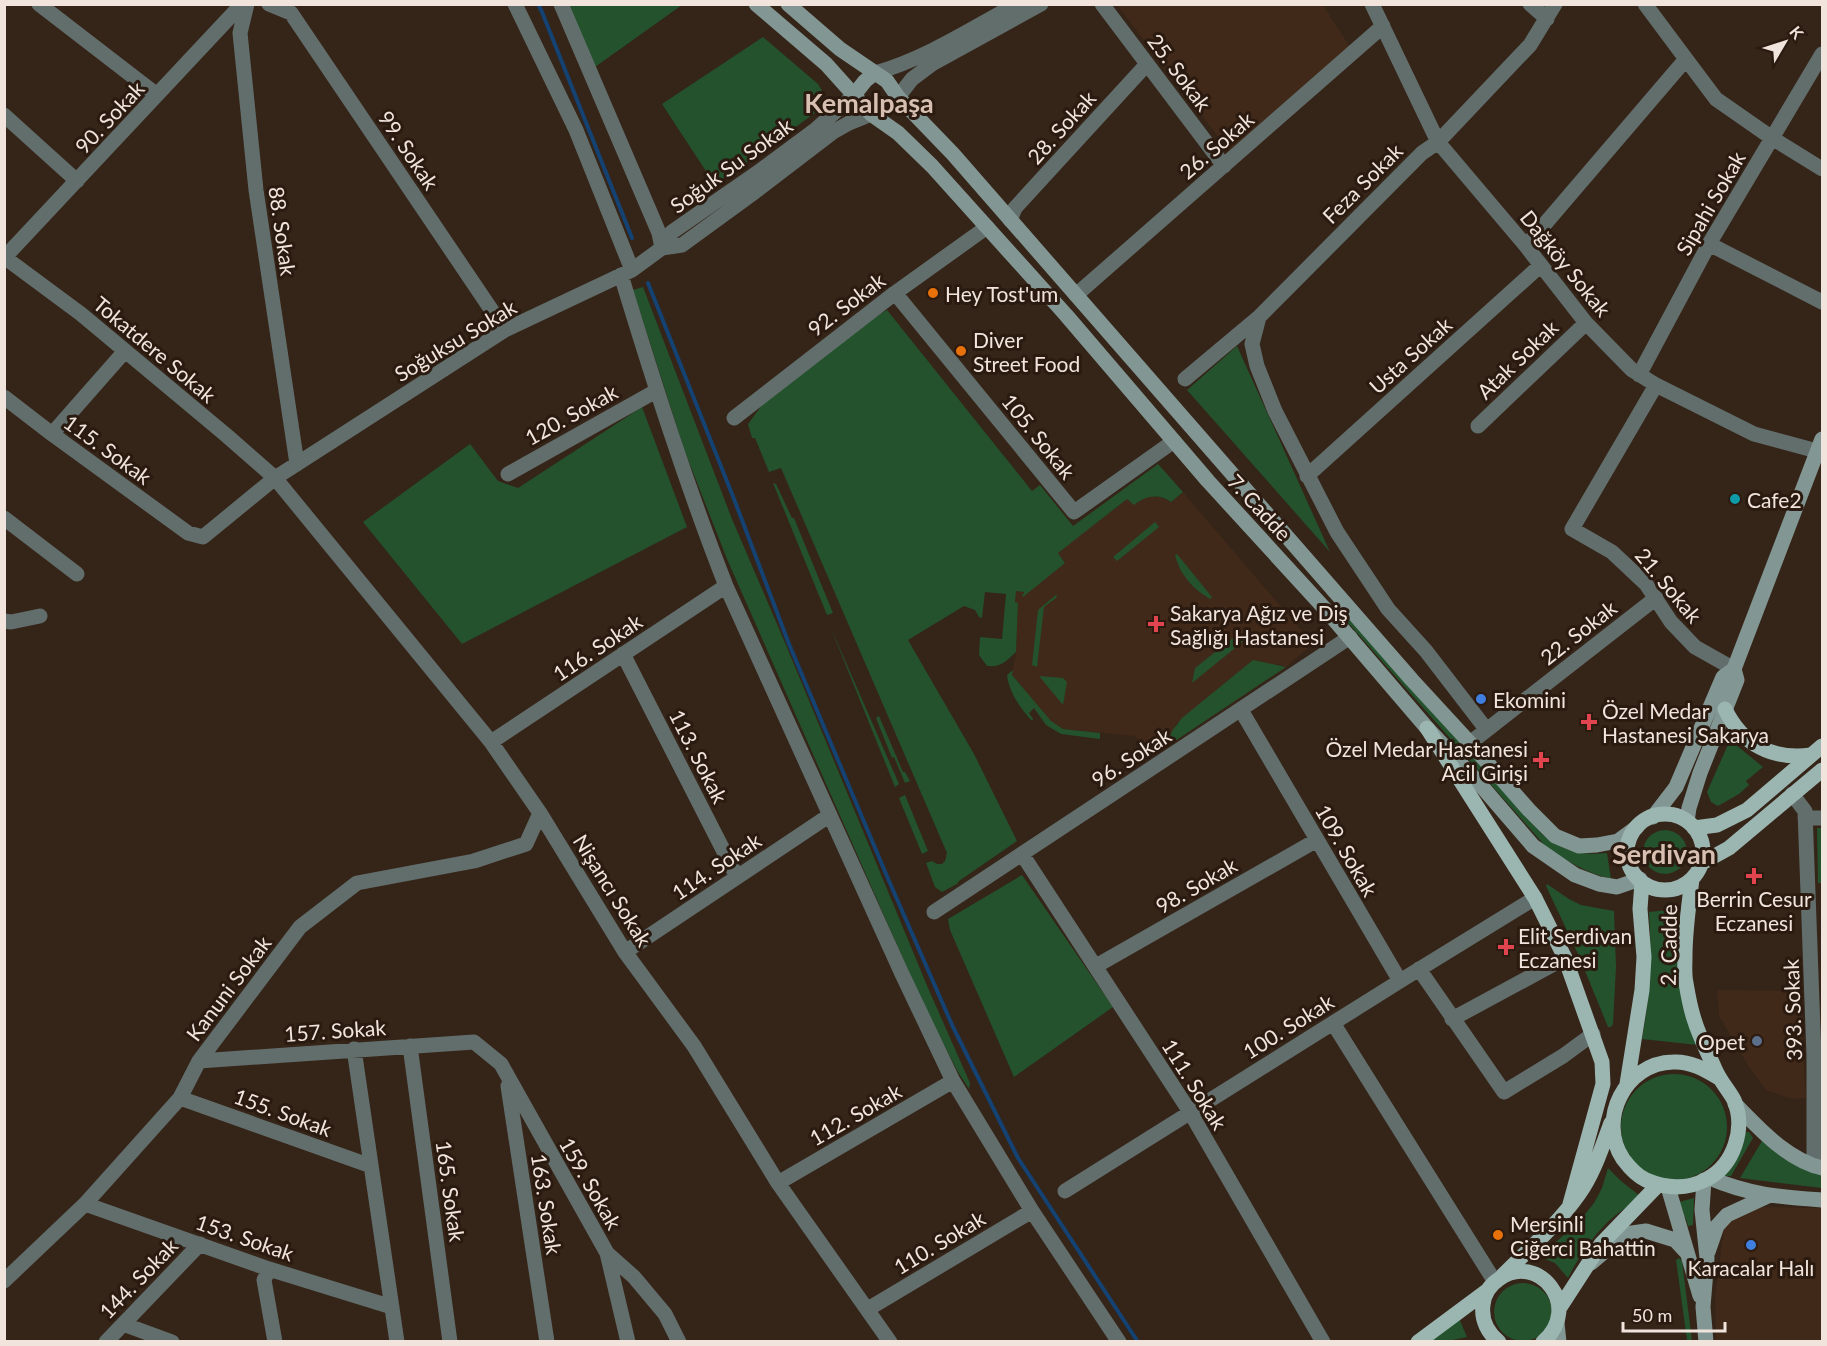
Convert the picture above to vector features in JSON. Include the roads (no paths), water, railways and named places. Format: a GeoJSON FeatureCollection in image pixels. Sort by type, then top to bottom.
{"type":"FeatureCollection","features":[{"type":"Feature","properties":{"kind":"main road"},"geometry":{"type":"LineString","coordinates":[[756,4],[826,64],[871,114],[892,104],[898,97],[887,81],[840,49],[788,4]]}},
{"type":"Feature","properties":{"kind":"main road"},"geometry":{"type":"LineString","coordinates":[[854,95],[875,73]]}},
{"type":"Feature","properties":{"kind":"main road","name":"7. Cadde"},"geometry":{"type":"LineString","coordinates":[[898,97],[952,154],[1412,680],[1555,836],[1579,846],[1597,845],[1618,841],[1637,827]]}},
{"type":"Feature","properties":{"kind":"main road","name":"7. Cadde"},"geometry":{"type":"LineString","coordinates":[[871,114],[898,133],[932,166],[1066,315],[1208,481],[1533,846],[1575,875],[1599,884],[1617,887],[1641,881]]}},
{"type":"Feature","properties":{"kind":"main road"},"geometry":{"type":"LineString","coordinates":[[1653,817],[1676,787],[1723,677],[1734,669],[1820,445]]}},
{"type":"Feature","properties":{"kind":"main road"},"geometry":{"type":"LineString","coordinates":[[1702,863],[1702,844],[1691,824],[1689,808],[1700,773],[1737,680],[1734,669]]}},
{"type":"Feature","properties":{"kind":"main road"},"geometry":{"type":"LineString","coordinates":[[1725,709],[1741,732],[1769,752],[1780,756],[1798,757],[1817,751]]}},
{"type":"Feature","properties":{"kind":"main road"},"geometry":{"type":"LineString","coordinates":[[1427,728],[1535,898],[1565,958],[1602,1062],[1603,1084],[1570,1204]]}},
{"type":"Feature","properties":{"kind":"main road"},"geometry":{"type":"LineString","coordinates":[[1817,751],[1748,810],[1718,825],[1691,824],[1674,815],[1653,817],[1637,827],[1628,846],[1630,867],[1641,881],[1659,890],[1677,888],[1692,879],[1702,863],[1729,848],[1822,770]]}},
{"type":"Feature","properties":{"kind":"main road","name":"2. Cadde"},"geometry":{"type":"LineString","coordinates":[[1692,879],[1685,932],[1685,980],[1694,1019],[1719,1078]]}},
{"type":"Feature","properties":{"kind":"main road","name":"2. Cadde"},"geometry":{"type":"LineString","coordinates":[[1627,1084],[1642,990],[1644,957],[1640,909],[1641,881]]}},
{"type":"Feature","properties":{"kind":"main road"},"geometry":{"type":"LineString","coordinates":[[1418,1341],[1495,1282],[1579,1194],[1594,1166],[1618,1100],[1627,1084],[1640,1073],[1655,1065],[1671,1062],[1688,1063],[1719,1078],[1728,1089],[1735,1104],[1738,1120],[1737,1137],[1732,1153],[1723,1167],[1707,1179],[1683,1187],[1663,1186],[1642,1178],[1629,1166],[1619,1152],[1613,1135],[1613,1117]]}},
{"type":"Feature","properties":{"kind":"main road"},"geometry":{"type":"LineString","coordinates":[[1735,1104],[1776,1144],[1818,1167]]}},
{"type":"Feature","properties":{"kind":"main road"},"geometry":{"type":"LineString","coordinates":[[1707,1179],[1732,1188],[1768,1196],[1822,1200]]}},
{"type":"Feature","properties":{"kind":"main road"},"geometry":{"type":"LineString","coordinates":[[1703,1307],[1707,1258],[1702,1210],[1707,1179]]}},
{"type":"Feature","properties":{"kind":"main road"},"geometry":{"type":"LineString","coordinates":[[1663,1186],[1690,1257],[1703,1307],[1706,1341]]}},
{"type":"Feature","properties":{"kind":"main road"},"geometry":{"type":"LineString","coordinates":[[1543,1341],[1551,1334],[1558,1316],[1601,1244],[1663,1186]]}},
{"type":"Feature","properties":{"kind":"main road"},"geometry":{"type":"LineString","coordinates":[[1707,1258],[1717,1226],[1727,1215],[1768,1196]]}},
{"type":"Feature","properties":{"kind":"main road"},"geometry":{"type":"LineString","coordinates":[[1586,1267],[1625,1234],[1646,1231],[1675,1240],[1690,1257]]}},
{"type":"Feature","properties":{"kind":"main road"},"geometry":{"type":"LineString","coordinates":[[1494,1341],[1484,1322],[1482,1311],[1484,1300],[1495,1282],[1516,1272],[1529,1272],[1541,1277],[1557,1296],[1559,1341]]}},
{"type":"Feature","properties":{"kind":"street"},"geometry":{"type":"LineString","coordinates":[[39,4],[158,95]]}},
{"type":"Feature","properties":{"kind":"street","name":"90. Sokak"},"geometry":{"type":"LineString","coordinates":[[5,258],[242,4]]}},
{"type":"Feature","properties":{"kind":"street","name":"88. Sokak"},"geometry":{"type":"LineString","coordinates":[[247,4],[240,33],[256,190],[297,464]]}},
{"type":"Feature","properties":{"kind":"street","name":"99. Sokak"},"geometry":{"type":"LineString","coordinates":[[269,4],[296,9],[505,330]]}},
{"type":"Feature","properties":{"kind":"street"},"geometry":{"type":"LineString","coordinates":[[515,4],[576,130],[627,273],[656,391],[701,523],[726,586],[953,1081],[1032,1211],[1119,1341]]}},
{"type":"Feature","properties":{"kind":"street"},"geometry":{"type":"LineString","coordinates":[[561,4],[658,233],[662,248]]}},
{"type":"Feature","properties":{"kind":"street"},"geometry":{"type":"LineString","coordinates":[[875,73],[920,57],[1017,4]]}},
{"type":"Feature","properties":{"kind":"street"},"geometry":{"type":"LineString","coordinates":[[898,97],[912,79],[932,64],[1041,4]]}},
{"type":"Feature","properties":{"kind":"street","name":"25. Sokak"},"geometry":{"type":"LineString","coordinates":[[1102,4],[1224,166]]}},
{"type":"Feature","properties":{"kind":"street","name":"Dağköy Sokak"},"geometry":{"type":"LineString","coordinates":[[1372,4],[1438,142],[1526,246],[1586,323],[1639,375],[1656,385],[1754,434],[1820,445]]}},
{"type":"Feature","properties":{"kind":"street"},"geometry":{"type":"LineString","coordinates":[[1530,4],[1546,19]]}},
{"type":"Feature","properties":{"kind":"street","name":"Feza Sokak"},"geometry":{"type":"LineString","coordinates":[[1185,379],[1259,317],[1422,153],[1438,142],[1530,45],[1555,4]]}},
{"type":"Feature","properties":{"kind":"street"},"geometry":{"type":"LineString","coordinates":[[1646,4],[1716,99],[1822,169]]}},
{"type":"Feature","properties":{"kind":"street","name":"26. Sokak"},"geometry":{"type":"LineString","coordinates":[[1076,295],[1383,26]]}},
{"type":"Feature","properties":{"kind":"street","name":"Sipahi Sokak"},"geometry":{"type":"LineString","coordinates":[[1639,375],[1709,244],[1822,54]]}},
{"type":"Feature","properties":{"kind":"street"},"geometry":{"type":"LineString","coordinates":[[1526,246],[1686,59]]}},
{"type":"Feature","properties":{"kind":"street","name":"28. Sokak"},"geometry":{"type":"LineString","coordinates":[[1010,220],[1015,208],[1147,64]]}},
{"type":"Feature","properties":{"kind":"street","name":"Soğuk Su Sokak"},"geometry":{"type":"LineString","coordinates":[[662,248],[672,232],[774,161],[815,130],[854,95]]}},
{"type":"Feature","properties":{"kind":"street"},"geometry":{"type":"LineString","coordinates":[[4,114],[77,182]]}},
{"type":"Feature","properties":{"kind":"street","name":"Soğuk Su Sokak"},"geometry":{"type":"LineString","coordinates":[[662,248],[682,245],[833,132],[871,114]]}},
{"type":"Feature","properties":{"kind":"street","name":"92. Sokak"},"geometry":{"type":"LineString","coordinates":[[734,418],[895,293],[987,227]]}},
{"type":"Feature","properties":{"kind":"street"},"geometry":{"type":"LineString","coordinates":[[1709,244],[1822,302]]}},
{"type":"Feature","properties":{"kind":"street","name":"Soğuksu Sokak"},"geometry":{"type":"LineString","coordinates":[[188,533],[203,537],[275,478],[505,330],[627,273],[662,248]]}},
{"type":"Feature","properties":{"kind":"street","name":"Tokatdere Sokak"},"geometry":{"type":"LineString","coordinates":[[5,258],[81,314],[275,478]]}},
{"type":"Feature","properties":{"kind":"street","name":"Usta Sokak"},"geometry":{"type":"LineString","coordinates":[[1307,476],[1541,265]]}},
{"type":"Feature","properties":{"kind":"street","name":"105. Sokak"},"geometry":{"type":"LineString","coordinates":[[895,293],[1074,512],[1174,441]]}},
{"type":"Feature","properties":{"kind":"street"},"geometry":{"type":"LineString","coordinates":[[1259,317],[1252,344],[1257,366],[1275,411],[1307,476],[1338,532],[1388,609],[1426,651],[1486,729]]}},
{"type":"Feature","properties":{"kind":"street","name":"Atak Sokak"},"geometry":{"type":"LineString","coordinates":[[1478,426],[1586,323]]}},
{"type":"Feature","properties":{"kind":"street"},"geometry":{"type":"LineString","coordinates":[[52,434],[125,351]]}},
{"type":"Feature","properties":{"kind":"street","name":"21. Sokak"},"geometry":{"type":"LineString","coordinates":[[1656,385],[1572,529],[1612,552],[1646,584],[1671,622],[1695,647],[1734,669]]}},
{"type":"Feature","properties":{"kind":"street","name":"120. Sokak"},"geometry":{"type":"LineString","coordinates":[[508,474],[656,391]]}},
{"type":"Feature","properties":{"kind":"street","name":"115. Sokak"},"geometry":{"type":"LineString","coordinates":[[4,397],[188,533]]}},
{"type":"Feature","properties":{"kind":"street","name":"Nişancı Sokak"},"geometry":{"type":"LineString","coordinates":[[275,478],[491,742],[540,813],[625,952],[694,1046],[778,1183],[890,1341]]}},
{"type":"Feature","properties":{"kind":"street"},"geometry":{"type":"LineString","coordinates":[[4,518],[77,574]]}},
{"type":"Feature","properties":{"kind":"street","name":"116. Sokak"},"geometry":{"type":"LineString","coordinates":[[491,742],[726,586]]}},
{"type":"Feature","properties":{"kind":"street","name":"22. Sokak"},"geometry":{"type":"LineString","coordinates":[[1470,742],[1656,598]]}},
{"type":"Feature","properties":{"kind":"street"},"geometry":{"type":"LineString","coordinates":[[4,621],[11,622],[40,616]]}},
{"type":"Feature","properties":{"kind":"street","name":"96. Sokak"},"geometry":{"type":"LineString","coordinates":[[934,912],[1350,638]]}},
{"type":"Feature","properties":{"kind":"street","name":"113. Sokak"},"geometry":{"type":"LineString","coordinates":[[623,654],[737,877]]}},
{"type":"Feature","properties":{"kind":"street","name":"109. Sokak"},"geometry":{"type":"LineString","coordinates":[[1241,710],[1400,981]]}},
{"type":"Feature","properties":{"kind":"street"},"geometry":{"type":"LineString","coordinates":[[1792,794],[1805,811],[1805,818],[1822,818]]}},
{"type":"Feature","properties":{"kind":"street","name":"Kanuni Sokak"},"geometry":{"type":"LineString","coordinates":[[4,1281],[85,1204],[180,1098],[200,1060],[300,927],[357,883],[474,861],[526,844],[540,813]]}},
{"type":"Feature","properties":{"kind":"street","name":"114. Sokak"},"geometry":{"type":"LineString","coordinates":[[625,952],[830,815]]}},
{"type":"Feature","properties":{"kind":"street","name":"393. Sokak"},"geometry":{"type":"LineString","coordinates":[[1805,818],[1817,970],[1814,1056],[1818,1167]]}},
{"type":"Feature","properties":{"kind":"street","name":"98. Sokak"},"geometry":{"type":"LineString","coordinates":[[1096,966],[1317,840]]}},
{"type":"Feature","properties":{"kind":"street","name":"111. Sokak"},"geometry":{"type":"LineString","coordinates":[[1022,854],[1190,1112],[1323,1341]]}},
{"type":"Feature","properties":{"kind":"street","name":"100. Sokak"},"geometry":{"type":"LineString","coordinates":[[1065,1191],[1535,898]]}},
{"type":"Feature","properties":{"kind":"street"},"geometry":{"type":"LineString","coordinates":[[1452,1019],[1565,958]]}},
{"type":"Feature","properties":{"kind":"street"},"geometry":{"type":"LineString","coordinates":[[1419,969],[1504,1092],[1563,1056],[1593,1034]]}},
{"type":"Feature","properties":{"kind":"street"},"geometry":{"type":"LineString","coordinates":[[1333,1023],[1495,1282]]}},
{"type":"Feature","properties":{"kind":"street","name":"157. Sokak"},"geometry":{"type":"LineString","coordinates":[[200,1060],[474,1042]]}},
{"type":"Feature","properties":{"kind":"street","name":"159. Sokak"},"geometry":{"type":"LineString","coordinates":[[474,1042],[501,1064],[607,1253],[634,1277],[664,1314],[679,1341]]}},
{"type":"Feature","properties":{"kind":"street","name":"165. Sokak"},"geometry":{"type":"LineString","coordinates":[[410,1046],[450,1341]]}},
{"type":"Feature","properties":{"kind":"street"},"geometry":{"type":"LineString","coordinates":[[354,1049],[397,1341]]}},
{"type":"Feature","properties":{"kind":"street","name":"163. Sokak"},"geometry":{"type":"LineString","coordinates":[[506,1074],[547,1341]]}},
{"type":"Feature","properties":{"kind":"street","name":"112. Sokak"},"geometry":{"type":"LineString","coordinates":[[778,1183],[953,1081]]}},
{"type":"Feature","properties":{"kind":"street","name":"155. Sokak"},"geometry":{"type":"LineString","coordinates":[[180,1098],[371,1166]]}},
{"type":"Feature","properties":{"kind":"street","name":"153. Sokak"},"geometry":{"type":"LineString","coordinates":[[85,1204],[269,1269],[392,1306]]}},
{"type":"Feature","properties":{"kind":"street","name":"110. Sokak"},"geometry":{"type":"LineString","coordinates":[[868,1309],[1032,1211]]}},
{"type":"Feature","properties":{"kind":"street","name":"144. Sokak"},"geometry":{"type":"LineString","coordinates":[[106,1341],[200,1244]]}},
{"type":"Feature","properties":{"kind":"street"},"geometry":{"type":"LineString","coordinates":[[607,1253],[628,1341]]}},
{"type":"Feature","properties":{"kind":"street"},"geometry":{"type":"LineString","coordinates":[[269,1269],[264,1280],[275,1341]]}},
{"type":"Feature","properties":{"kind":"street"},"geometry":{"type":"LineString","coordinates":[[123,1324],[172,1341]]}},
{"type":"Feature","properties":{"kind":"waterway"},"geometry":{"type":"LineString","coordinates":[[538,4],[632,238]]}},
{"type":"Feature","properties":{"kind":"waterway"},"geometry":{"type":"LineString","coordinates":[[648,283],[789,644],[953,1027],[1018,1158],[1138,1342]]}},
{"type":"Feature","properties":{"kind":"place","name":"Hey Tost'um"},"geometry":{"type":"Point","coordinates":[933,293]}},
{"type":"Feature","properties":{"kind":"place","name":"Diver Street Food"},"geometry":{"type":"Point","coordinates":[961,351]}},
{"type":"Feature","properties":{"kind":"place","name":"Cafe2"},"geometry":{"type":"Point","coordinates":[1735,499]}},
{"type":"Feature","properties":{"kind":"place","name":"Sakarya Ağız ve Diş Sağlığı Hastanesi"},"geometry":{"type":"Point","coordinates":[1156,624]}},
{"type":"Feature","properties":{"kind":"place","name":"Ekomini"},"geometry":{"type":"Point","coordinates":[1481,699]}},
{"type":"Feature","properties":{"kind":"place","name":"Özel Medar Hastanesi Sakarya"},"geometry":{"type":"Point","coordinates":[1589,722]}},
{"type":"Feature","properties":{"kind":"place","name":"Özel Medar Hastanesi Acil Girişi"},"geometry":{"type":"Point","coordinates":[1541,760]}},
{"type":"Feature","properties":{"kind":"place","name":"Berrin Cesur Eczanesi"},"geometry":{"type":"Point","coordinates":[1754,876]}},
{"type":"Feature","properties":{"kind":"place","name":"Elit Serdivan Eczanesi"},"geometry":{"type":"Point","coordinates":[1506,947]}},
{"type":"Feature","properties":{"kind":"place","name":"Opet"},"geometry":{"type":"Point","coordinates":[1757,1041]}},
{"type":"Feature","properties":{"kind":"place","name":"Mersinli Ciğerci Bahattin"},"geometry":{"type":"Point","coordinates":[1498,1235]}},
{"type":"Feature","properties":{"kind":"place","name":"Karacalar Halı"},"geometry":{"type":"Point","coordinates":[1751,1245]}},
{"type":"Feature","properties":{"kind":"district","name":"Kemalpaşa"},"geometry":{"type":"Point","coordinates":[869,102]}},
{"type":"Feature","properties":{"kind":"district","name":"Serdivan"},"geometry":{"type":"Point","coordinates":[1664,853]}}]}
